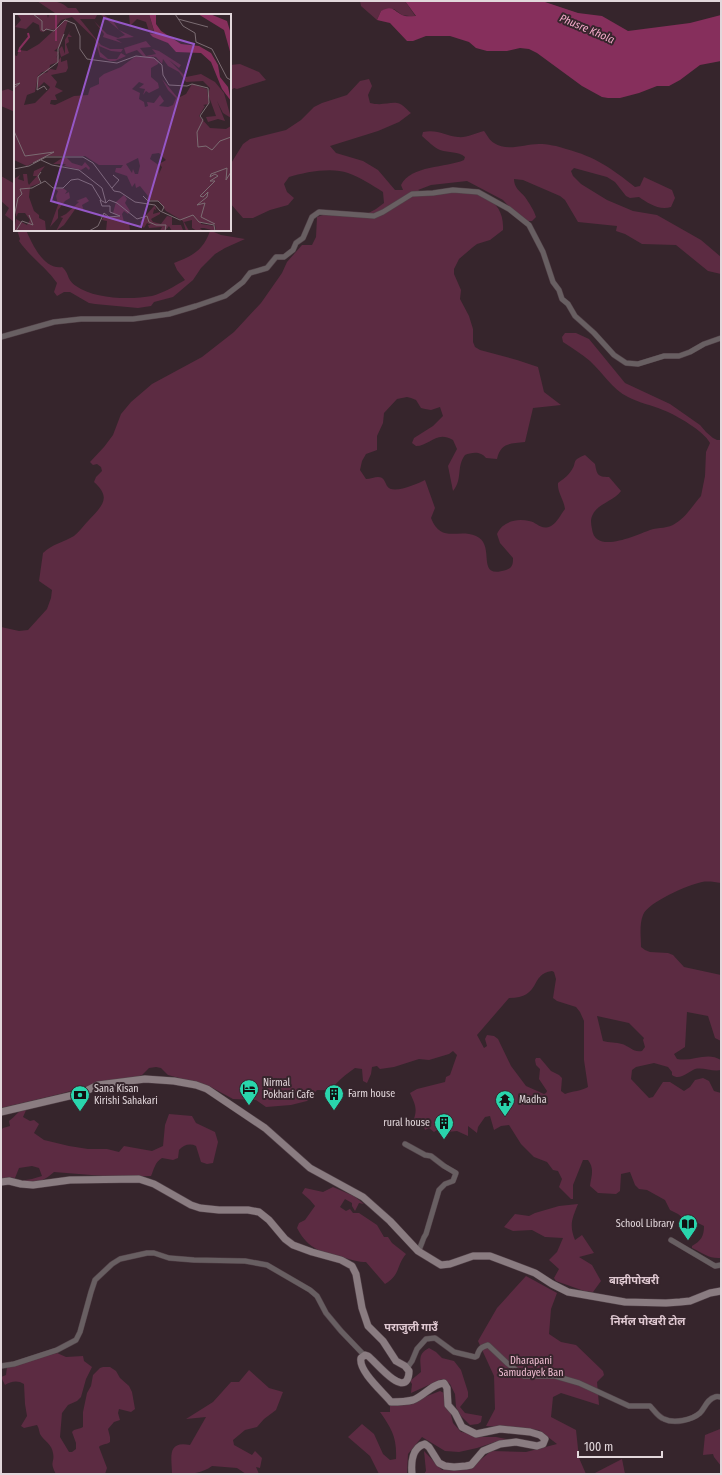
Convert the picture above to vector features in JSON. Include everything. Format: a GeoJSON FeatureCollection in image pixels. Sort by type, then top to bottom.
{"type":"FeatureCollection","features":[{"type":"Feature","properties":{"kind":"street"},"geometry":{"type":"LineString","coordinates":[[1,337],[54,322],[81,319],[139,319],[169,314],[196,306],[225,296],[243,282],[250,273],[268,268],[276,257],[284,257],[294,250],[296,243],[303,238],[312,217],[319,212],[324,211],[374,216],[412,194],[453,190],[478,192],[509,209],[529,225],[540,245],[553,282],[559,290],[562,299],[568,304],[575,316],[594,333],[614,355],[626,363],[638,364],[664,356],[679,356],[721,338]]}},
{"type":"Feature","properties":{"kind":"street"},"geometry":{"type":"LineString","coordinates":[[1,1112],[82,1093],[94,1086],[145,1079],[174,1081],[202,1087],[265,1128],[310,1168],[363,1197],[390,1221],[418,1251],[441,1265],[450,1264],[473,1256],[490,1256],[535,1273],[568,1292],[625,1302],[666,1304],[690,1301],[721,1290]]}},
{"type":"Feature","properties":{"kind":"street"},"geometry":{"type":"LineString","coordinates":[[405,1144],[425,1155],[431,1156],[456,1173],[453,1181],[445,1184],[439,1190],[434,1211],[427,1226],[426,1234],[423,1237],[421,1248],[418,1251]]}},
{"type":"Feature","properties":{"kind":"street"},"geometry":{"type":"LineString","coordinates":[[1,1182],[9,1180],[20,1184],[34,1184],[70,1180],[139,1179],[154,1184],[191,1205],[200,1208],[260,1212],[285,1239],[293,1245],[341,1260],[351,1265],[356,1274],[362,1308],[368,1326],[383,1341],[396,1361],[407,1368],[410,1373],[406,1382],[400,1383],[389,1376],[371,1358],[364,1355],[341,1331],[326,1313],[317,1296],[310,1290],[267,1266],[245,1261],[169,1258],[154,1253],[147,1253],[120,1259],[112,1264],[95,1280],[80,1332],[76,1340],[57,1350],[14,1364],[1,1366]]}},
{"type":"Feature","properties":{"kind":"street"},"geometry":{"type":"LineString","coordinates":[[671,1240],[715,1266],[721,1265]]}},
{"type":"Feature","properties":{"kind":"street"},"geometry":{"type":"LineString","coordinates":[[407,1368],[421,1344],[426,1339],[435,1338],[454,1352],[475,1357],[483,1346],[488,1345],[507,1363],[524,1376],[555,1376],[579,1383],[629,1406],[650,1406],[664,1419],[672,1421],[680,1421],[699,1414],[706,1403],[715,1397],[721,1397]]}},
{"type":"Feature","properties":{"kind":"street"},"geometry":{"type":"LineString","coordinates":[[364,1355],[360,1361],[362,1368],[380,1392],[391,1402],[402,1403],[413,1400],[434,1386],[444,1383],[447,1388],[448,1405],[455,1413],[462,1427],[476,1434],[500,1429],[530,1432],[540,1435],[545,1439],[543,1444],[537,1446],[516,1442],[496,1445],[483,1452],[471,1465],[460,1467],[442,1465],[436,1460],[429,1447],[422,1444],[418,1447],[414,1454],[412,1474]]}},
{"type":"Feature","properties":{"kind":"green space"},"geometry":{"type":"Polygon","coordinates":[[[37,1],[58,2],[68,8],[76,8],[80,14],[56,14],[37,1]]]}},
{"type":"Feature","properties":{"kind":"green space"},"geometry":{"type":"Polygon","coordinates":[[[360,1],[405,1],[416,17],[402,15],[394,9],[381,11],[377,20],[361,6],[360,1]]]}},
{"type":"Feature","properties":{"kind":"green space"},"geometry":{"type":"Polygon","coordinates":[[[240,64],[259,72],[266,80],[237,89],[234,88],[231,90],[231,65],[240,64]]]}},
{"type":"Feature","properties":{"kind":"green space"},"geometry":{"type":"Polygon","coordinates":[[[369,79],[372,86],[368,95],[370,103],[397,103],[411,113],[399,122],[378,131],[330,146],[336,153],[363,161],[378,170],[395,190],[403,190],[401,185],[406,179],[421,170],[457,163],[464,160],[465,157],[462,155],[443,151],[435,147],[422,136],[423,132],[433,131],[461,137],[484,131],[491,141],[499,146],[516,147],[539,144],[560,147],[577,152],[595,160],[611,169],[635,187],[640,186],[644,177],[672,190],[675,198],[671,207],[662,208],[650,204],[639,197],[630,198],[626,196],[615,182],[607,177],[574,168],[571,171],[573,176],[581,184],[607,200],[633,211],[657,215],[701,240],[721,257],[721,274],[708,271],[676,245],[642,244],[625,234],[616,231],[617,226],[578,222],[565,200],[560,196],[523,180],[514,179],[514,182],[534,212],[536,217],[532,221],[519,217],[503,200],[467,181],[431,185],[418,190],[426,194],[446,191],[461,191],[479,195],[488,198],[499,210],[503,230],[490,240],[477,244],[473,247],[459,259],[454,269],[454,274],[461,290],[460,299],[469,316],[473,329],[473,342],[475,347],[480,350],[538,367],[544,392],[561,405],[533,408],[525,442],[507,445],[501,449],[497,459],[486,458],[482,454],[476,453],[465,455],[462,460],[458,482],[453,491],[448,466],[457,449],[453,440],[447,437],[442,437],[416,446],[412,443],[414,438],[433,426],[443,416],[440,407],[431,410],[425,409],[421,408],[416,400],[411,398],[407,397],[397,399],[384,413],[383,423],[377,436],[377,450],[366,454],[362,461],[360,470],[366,479],[380,477],[384,480],[387,486],[394,489],[405,488],[425,480],[435,508],[431,518],[435,526],[440,531],[445,533],[469,534],[482,540],[485,547],[488,566],[491,570],[496,572],[508,569],[511,567],[513,562],[513,558],[500,543],[497,534],[502,526],[519,520],[532,522],[544,527],[553,525],[565,509],[558,483],[570,473],[576,460],[585,455],[595,464],[596,470],[600,476],[609,477],[621,491],[615,497],[599,507],[591,518],[592,529],[595,537],[600,541],[608,542],[626,539],[650,530],[670,526],[679,521],[701,496],[705,476],[706,452],[710,443],[707,438],[682,419],[669,412],[622,394],[590,361],[563,342],[562,337],[565,333],[576,333],[589,339],[625,383],[670,404],[700,425],[713,438],[721,440],[721,883],[702,882],[678,890],[660,900],[646,910],[643,915],[640,931],[641,947],[645,950],[650,952],[668,953],[673,955],[684,967],[721,975],[721,1041],[715,1038],[708,1016],[687,1012],[685,1047],[674,1054],[677,1059],[683,1060],[710,1056],[716,1057],[721,1060],[721,1070],[695,1069],[681,1077],[675,1077],[672,1075],[672,1072],[668,1067],[654,1063],[636,1067],[632,1070],[631,1079],[649,1098],[653,1097],[663,1082],[670,1082],[684,1091],[690,1087],[695,1080],[703,1078],[709,1081],[714,1091],[721,1093],[721,1258],[709,1257],[692,1248],[692,1246],[701,1238],[704,1226],[694,1221],[688,1222],[670,1210],[665,1200],[647,1190],[639,1189],[635,1185],[630,1172],[621,1174],[620,1191],[616,1194],[598,1193],[590,1186],[592,1173],[590,1163],[588,1160],[583,1160],[573,1185],[573,1199],[571,1199],[559,1187],[562,1179],[558,1171],[553,1170],[547,1162],[534,1157],[521,1144],[509,1125],[501,1126],[494,1130],[490,1116],[485,1117],[478,1127],[477,1133],[468,1126],[468,1136],[457,1131],[447,1132],[437,1130],[434,1132],[429,1128],[425,1130],[423,1125],[412,1124],[416,1108],[410,1093],[417,1089],[445,1082],[446,1077],[450,1075],[457,1055],[453,1051],[449,1054],[429,1060],[419,1059],[394,1067],[380,1069],[377,1066],[372,1067],[367,1083],[363,1081],[362,1069],[355,1068],[331,1088],[326,1090],[317,1090],[307,1101],[291,1105],[266,1107],[256,1100],[233,1099],[209,1086],[168,1075],[161,1068],[156,1067],[149,1068],[142,1075],[135,1078],[102,1082],[1,1108],[1,627],[19,631],[28,630],[47,609],[52,590],[39,581],[43,553],[54,545],[78,533],[101,506],[104,497],[103,493],[94,482],[96,477],[102,471],[101,467],[97,464],[93,465],[90,462],[113,435],[121,414],[131,402],[152,384],[202,357],[234,332],[261,303],[282,273],[287,262],[302,245],[312,245],[316,237],[317,217],[326,214],[365,215],[384,203],[383,192],[366,181],[342,171],[327,170],[303,173],[289,177],[284,184],[287,192],[294,198],[288,205],[270,210],[253,218],[243,218],[231,204],[231,163],[243,144],[250,139],[286,130],[301,120],[314,107],[347,95],[360,81],[369,79]],[[552,971],[545,973],[540,976],[531,990],[526,994],[519,997],[509,998],[477,1035],[484,1048],[487,1046],[485,1039],[487,1035],[494,1036],[498,1039],[511,1066],[526,1086],[544,1094],[547,1091],[539,1079],[540,1069],[536,1065],[535,1060],[536,1058],[540,1058],[551,1071],[562,1078],[561,1091],[565,1094],[588,1087],[584,1060],[584,1021],[576,1007],[557,1001],[553,998],[556,979],[554,972],[552,971]],[[597,1016],[603,1041],[622,1044],[636,1051],[642,1051],[645,1047],[643,1040],[644,1038],[629,1023],[597,1016]]]}},
{"type":"Feature","properties":{"kind":"green space"},"geometry":{"type":"Polygon","coordinates":[[[8,89],[14,92],[14,112],[1,106],[1,91],[8,89]]]}},
{"type":"Feature","properties":{"kind":"green space"},"geometry":{"type":"Polygon","coordinates":[[[1,176],[14,183],[14,224],[5,215],[9,208],[1,201],[1,176]]]}},
{"type":"Feature","properties":{"kind":"green space"},"geometry":{"type":"Polygon","coordinates":[[[17,231],[26,231],[35,249],[44,260],[56,267],[62,267],[76,286],[92,294],[133,298],[152,296],[185,280],[177,270],[174,263],[196,252],[204,243],[210,231],[214,231],[221,235],[245,239],[215,254],[201,268],[193,280],[173,297],[154,302],[151,306],[138,308],[89,303],[70,292],[64,292],[57,296],[54,292],[57,283],[28,252],[19,241],[20,239],[17,231]]]}},
{"type":"Feature","properties":{"kind":"green space"},"geometry":{"type":"Polygon","coordinates":[[[27,1108],[23,1117],[30,1121],[34,1120],[39,1124],[34,1133],[44,1140],[69,1146],[88,1149],[107,1149],[119,1152],[124,1146],[152,1151],[163,1146],[165,1125],[169,1114],[192,1116],[196,1123],[215,1132],[218,1142],[213,1163],[207,1164],[201,1162],[196,1146],[187,1145],[179,1150],[178,1158],[173,1160],[162,1158],[155,1166],[151,1176],[116,1177],[54,1172],[42,1180],[30,1182],[19,1181],[42,1176],[39,1168],[32,1166],[19,1168],[15,1178],[8,1177],[1,1180],[1,1130],[10,1126],[9,1121],[19,1112],[27,1108]]]}},
{"type":"Feature","properties":{"kind":"green space"},"geometry":{"type":"Polygon","coordinates":[[[333,1187],[354,1196],[364,1204],[359,1203],[355,1211],[352,1203],[345,1199],[340,1207],[346,1211],[350,1209],[353,1213],[359,1213],[377,1225],[384,1237],[388,1237],[392,1243],[406,1254],[394,1277],[385,1284],[366,1262],[360,1262],[323,1252],[306,1242],[297,1228],[299,1223],[305,1220],[315,1206],[302,1193],[305,1188],[323,1192],[333,1187]]]}},
{"type":"Feature","properties":{"kind":"green space"},"geometry":{"type":"Polygon","coordinates":[[[578,1204],[573,1218],[572,1230],[575,1240],[582,1235],[594,1253],[579,1257],[592,1265],[601,1281],[593,1292],[584,1291],[556,1281],[554,1278],[559,1269],[549,1260],[557,1252],[563,1238],[545,1237],[532,1230],[513,1231],[504,1227],[515,1214],[529,1216],[559,1206],[578,1204]]]}},
{"type":"Feature","properties":{"kind":"green space","name":"Dharapani Samudayek Ban"},"geometry":{"type":"Polygon","coordinates":[[[526,1276],[557,1293],[551,1309],[549,1334],[561,1342],[576,1345],[603,1371],[604,1375],[597,1382],[599,1405],[561,1393],[553,1397],[551,1417],[576,1430],[579,1458],[586,1474],[424,1474],[426,1471],[424,1451],[442,1470],[472,1467],[491,1451],[526,1452],[557,1444],[539,1430],[486,1426],[495,1409],[494,1376],[478,1341],[497,1308],[526,1276]]]}},
{"type":"Feature","properties":{"kind":"green space"},"geometry":{"type":"Polygon","coordinates":[[[429,1348],[442,1358],[454,1361],[461,1370],[468,1392],[468,1397],[460,1407],[465,1413],[482,1416],[481,1422],[470,1425],[461,1416],[456,1407],[455,1394],[450,1384],[442,1379],[411,1393],[412,1384],[410,1381],[421,1372],[421,1355],[429,1348]]]}},
{"type":"Feature","properties":{"kind":"green space"},"geometry":{"type":"Polygon","coordinates":[[[57,1353],[66,1357],[83,1356],[84,1361],[92,1367],[86,1379],[81,1397],[77,1401],[68,1405],[62,1413],[60,1437],[69,1452],[76,1449],[76,1443],[72,1432],[83,1427],[83,1412],[87,1393],[91,1386],[93,1375],[100,1368],[110,1367],[116,1371],[120,1378],[129,1386],[132,1392],[135,1409],[131,1412],[119,1409],[118,1413],[120,1420],[114,1422],[108,1429],[110,1442],[99,1447],[107,1468],[105,1474],[56,1474],[53,1467],[52,1450],[50,1445],[40,1434],[37,1425],[24,1428],[21,1426],[27,1416],[24,1384],[14,1382],[5,1385],[1,1377],[6,1375],[7,1367],[57,1353]]]}},
{"type":"Feature","properties":{"kind":"green space"},"geometry":{"type":"Polygon","coordinates":[[[249,1370],[269,1388],[283,1392],[276,1410],[264,1419],[257,1427],[245,1430],[233,1440],[234,1445],[252,1455],[255,1451],[262,1458],[260,1468],[256,1467],[259,1474],[246,1474],[237,1468],[212,1466],[203,1471],[188,1474],[172,1474],[171,1457],[174,1448],[177,1445],[182,1444],[190,1445],[206,1417],[186,1419],[213,1402],[231,1382],[239,1382],[249,1370]]]}},
{"type":"Feature","properties":{"kind":"green space"},"geometry":{"type":"Polygon","coordinates":[[[440,1391],[446,1394],[453,1423],[461,1432],[482,1437],[496,1437],[516,1441],[498,1441],[459,1452],[445,1451],[422,1437],[408,1454],[407,1474],[379,1474],[370,1456],[348,1437],[362,1424],[374,1434],[383,1454],[390,1460],[396,1459],[395,1439],[380,1412],[390,1412],[390,1406],[407,1404],[440,1391]]]}},
{"type":"Feature","properties":{"kind":"green space"},"geometry":{"type":"Polygon","coordinates":[[[720,1429],[721,1466],[713,1454],[703,1455],[705,1435],[720,1429]]]}},
{"type":"Feature","properties":{"kind":"green space"},"geometry":{"type":"Polygon","coordinates":[[[622,1459],[625,1474],[593,1474],[622,1459]]]}},
{"type":"Feature","properties":{"kind":"water","name":"Phusre Khola"},"geometry":{"type":"Polygon","coordinates":[[[405,1],[542,1],[578,13],[602,16],[628,31],[690,23],[721,15],[721,61],[700,65],[680,80],[669,86],[657,86],[620,98],[602,97],[582,86],[537,53],[529,49],[520,48],[507,51],[487,51],[476,48],[469,42],[450,36],[426,36],[413,41],[407,41],[390,23],[377,20],[381,11],[388,8],[404,16],[416,16],[405,1]]]}},
{"type":"Feature","properties":{"kind":"place","name":"Nirmal Pokhari Cafe"},"geometry":{"type":"Point","coordinates":[249,1106]}},
{"type":"Feature","properties":{"kind":"place","name":"Farm house"},"geometry":{"type":"Point","coordinates":[334,1111]}},
{"type":"Feature","properties":{"kind":"place","name":"Sana Kisan Kirishi Sahakari"},"geometry":{"type":"Point","coordinates":[80,1112]}},
{"type":"Feature","properties":{"kind":"place","name":"Madha"},"geometry":{"type":"Point","coordinates":[505,1117]}},
{"type":"Feature","properties":{"kind":"place","name":"rural house"},"geometry":{"type":"Point","coordinates":[444,1140]}},
{"type":"Feature","properties":{"kind":"place","name":"School Library"},"geometry":{"type":"Point","coordinates":[688,1241]}},
{"type":"Feature","properties":{"kind":"district","name":"बाझीपोखरी"},"geometry":{"type":"Point","coordinates":[634,1280]}},
{"type":"Feature","properties":{"kind":"district","name":"निर्मल पोखरी टोल"},"geometry":{"type":"Point","coordinates":[648,1321]}},
{"type":"Feature","properties":{"kind":"district","name":"पराजुली गाउँ"},"geometry":{"type":"Point","coordinates":[411,1327]}}]}
